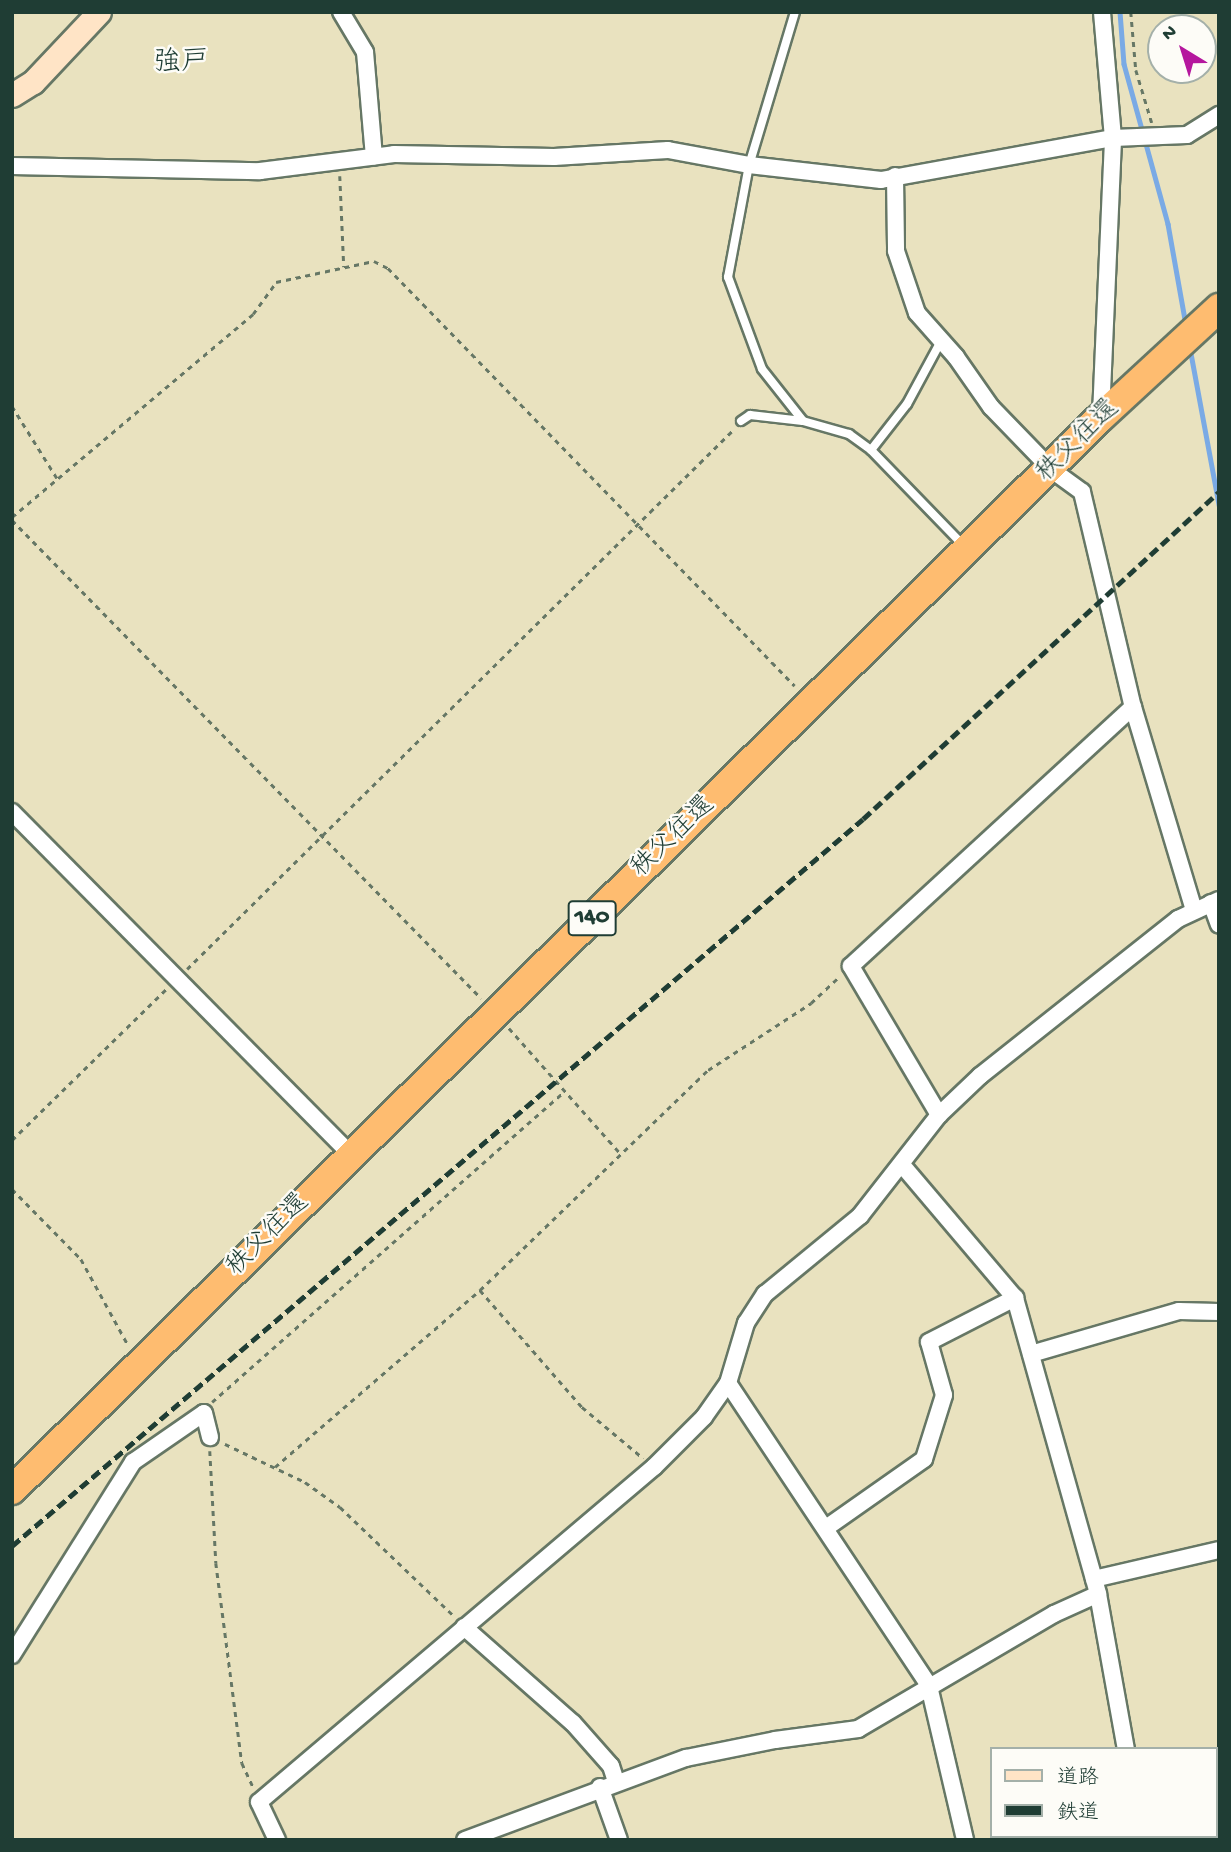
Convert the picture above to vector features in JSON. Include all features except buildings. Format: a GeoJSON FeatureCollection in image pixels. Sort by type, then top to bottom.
{"type":"FeatureCollection","features":[{"type":"Feature","properties":{"kind":"highway","name":"秩父往還"},"geometry":{"type":"LineString","coordinates":[[12,1490],[350,1154],[1052,470],[1101,417],[1219,308]]}},
{"type":"Feature","properties":{"kind":"street"},"geometry":{"type":"LineString","coordinates":[[12,95],[33,82],[99,12]]}},
{"type":"Feature","properties":{"kind":"street"},"geometry":{"type":"LineString","coordinates":[[341,12],[365,52],[374,157]]}},
{"type":"Feature","properties":{"kind":"street"},"geometry":{"type":"LineString","coordinates":[[1101,417],[1113,138],[1102,12]]}},
{"type":"Feature","properties":{"kind":"street"},"geometry":{"type":"LineString","coordinates":[[12,166],[260,171],[374,157],[554,158],[668,150],[749,165],[881,180],[1113,138],[1187,135],[1219,115]]}},
{"type":"Feature","properties":{"kind":"street"},"geometry":{"type":"LineString","coordinates":[[895,176],[896,251],[916,313],[991,407],[1052,470],[1082,492],[1132,707],[1194,910]]}},
{"type":"Feature","properties":{"kind":"street"},"geometry":{"type":"LineString","coordinates":[[939,1115],[851,966],[1132,707]]}},
{"type":"Feature","properties":{"kind":"street"},"geometry":{"type":"LineString","coordinates":[[12,812],[350,1154]]}},
{"type":"Feature","properties":{"kind":"street"},"geometry":{"type":"LineString","coordinates":[[277,1840],[260,1802],[654,1467],[704,1417],[728,1383],[746,1323],[765,1294],[860,1216],[903,1166],[939,1115],[980,1076],[1194,910],[1215,901],[1219,925]]}},
{"type":"Feature","properties":{"kind":"street"},"geometry":{"type":"LineString","coordinates":[[903,1166],[1015,1298],[1096,1586],[1126,1747]]}},
{"type":"Feature","properties":{"kind":"street"},"geometry":{"type":"LineString","coordinates":[[826,1528],[924,1459],[944,1395],[929,1342],[1015,1298]]}},
{"type":"Feature","properties":{"kind":"street"},"geometry":{"type":"LineString","coordinates":[[1031,1354],[1179,1311],[1219,1312]]}},
{"type":"Feature","properties":{"kind":"street"},"geometry":{"type":"LineString","coordinates":[[728,1383],[929,1686],[965,1840]]}},
{"type":"Feature","properties":{"kind":"street"},"geometry":{"type":"LineString","coordinates":[[12,1654],[133,1462],[204,1413],[210,1437]]}},
{"type":"Feature","properties":{"kind":"street"},"geometry":{"type":"LineString","coordinates":[[466,1840],[616,1781],[724,1750],[858,1729],[1096,1586],[1219,1550]]}},
{"type":"Feature","properties":{"kind":"street"},"geometry":{"type":"LineString","coordinates":[[464,1627],[573,1723],[611,1766],[616,1781]]}},
{"type":"Feature","properties":{"kind":"street"},"geometry":{"type":"LineString","coordinates":[[600,1787],[619,1840]]}},
{"type":"Feature","properties":{"kind":"lane"},"geometry":{"type":"LineString","coordinates":[[794,12],[749,165],[728,277],[762,369],[803,421]]}},
{"type":"Feature","properties":{"kind":"lane"},"geometry":{"type":"LineString","coordinates":[[871,450],[906,404],[941,341]]}},
{"type":"Feature","properties":{"kind":"lane"},"geometry":{"type":"LineString","coordinates":[[741,421],[750,415],[803,421],[849,434],[871,450],[968,551]]}},
{"type":"Feature","properties":{"kind":"path"},"geometry":{"type":"LineString","coordinates":[[1131,12],[1136,70],[1147,136]]}},
{"type":"Feature","properties":{"kind":"path"},"geometry":{"type":"LineString","coordinates":[[339,162],[344,267]]}},
{"type":"Feature","properties":{"kind":"path"},"geometry":{"type":"LineString","coordinates":[[621,1154],[495,1012],[12,518],[253,314],[276,282],[373,261],[388,268],[812,703]]}},
{"type":"Feature","properties":{"kind":"path"},"geometry":{"type":"LineString","coordinates":[[12,406],[57,478]]}},
{"type":"Feature","properties":{"kind":"path"},"geometry":{"type":"LineString","coordinates":[[12,1140],[741,421]]}},
{"type":"Feature","properties":{"kind":"path"},"geometry":{"type":"LineString","coordinates":[[275,1467],[480,1290],[708,1070],[811,1003],[851,966]]}},
{"type":"Feature","properties":{"kind":"path"},"geometry":{"type":"LineString","coordinates":[[204,1413],[228,1383],[564,1092]]}},
{"type":"Feature","properties":{"kind":"path"},"geometry":{"type":"LineString","coordinates":[[12,1189],[81,1259],[139,1366]]}},
{"type":"Feature","properties":{"kind":"path"},"geometry":{"type":"LineString","coordinates":[[480,1290],[582,1407],[654,1467]]}},
{"type":"Feature","properties":{"kind":"path"},"geometry":{"type":"LineString","coordinates":[[260,1802],[242,1763],[216,1563],[210,1437],[275,1467],[340,1507],[464,1627]]}},
{"type":"Feature","properties":{"kind":"waterway"},"geometry":{"type":"LineString","coordinates":[[1120,12],[1124,64],[1168,224],[1186,325]]}},
{"type":"Feature","properties":{"kind":"waterway"},"geometry":{"type":"LineString","coordinates":[[1190,348],[1219,505]]}},
{"type":"Feature","properties":{"kind":"railway"},"geometry":{"type":"LineString","coordinates":[[12,1546],[863,819],[1219,492]]}},
{"type":"Feature","properties":{"kind":"district","name":"強戸"},"geometry":{"type":"Point","coordinates":[181,64]}}]}
